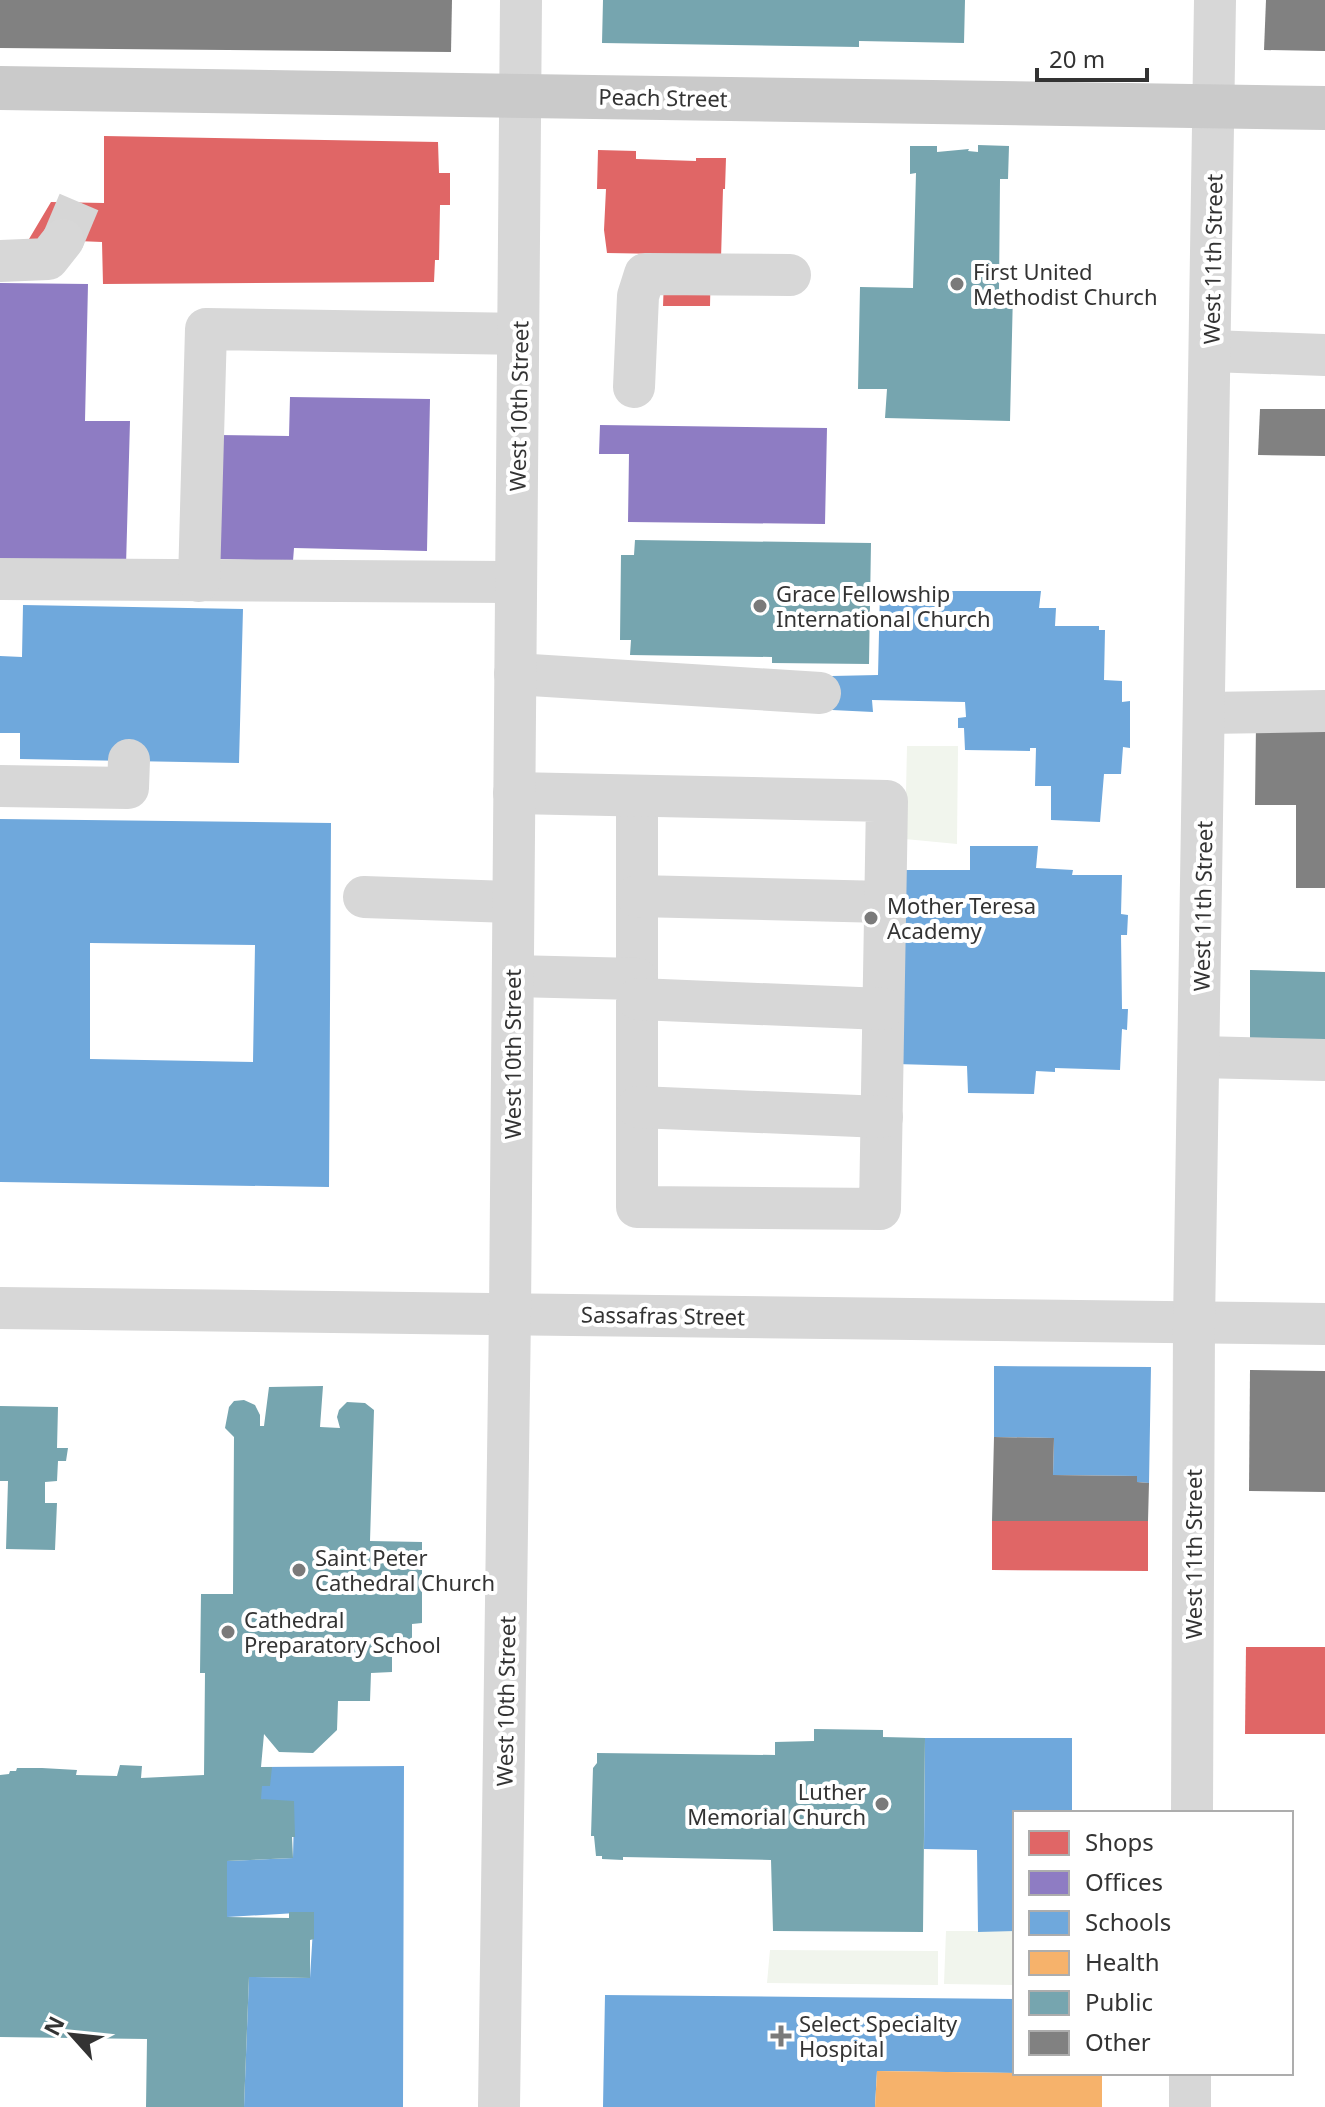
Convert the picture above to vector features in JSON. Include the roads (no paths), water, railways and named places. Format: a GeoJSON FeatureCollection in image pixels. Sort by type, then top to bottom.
{"type":"FeatureCollection","features":[{"type":"Feature","properties":{"kind":"main road","name":"Peach Street"},"geometry":{"type":"LineString","coordinates":[[0,88],[1325,108]]}},
{"type":"Feature","properties":{"kind":"street","name":"West 10th Street"},"geometry":{"type":"LineString","coordinates":[[499,2107],[510,1313],[521,0]]}},
{"type":"Feature","properties":{"kind":"street","name":"West 11th Street"},"geometry":{"type":"LineString","coordinates":[[1192,1811],[1194,1323],[1215,0]]}},
{"type":"Feature","properties":{"kind":"street"},"geometry":{"type":"LineString","coordinates":[[0,261],[48,259],[63,240]]}},
{"type":"Feature","properties":{"kind":"street"},"geometry":{"type":"LineString","coordinates":[[634,387],[638,296],[645,274],[790,275]]}},
{"type":"Feature","properties":{"kind":"street"},"geometry":{"type":"LineString","coordinates":[[199,581],[206,329],[518,334]]}},
{"type":"Feature","properties":{"kind":"street"},"geometry":{"type":"LineString","coordinates":[[1211,351],[1325,355]]}},
{"type":"Feature","properties":{"kind":"street"},"geometry":{"type":"LineString","coordinates":[[0,579],[516,582]]}},
{"type":"Feature","properties":{"kind":"street"},"geometry":{"type":"LineString","coordinates":[[515,674],[820,693]]}},
{"type":"Feature","properties":{"kind":"street"},"geometry":{"type":"LineString","coordinates":[[1205,713],[1325,711]]}},
{"type":"Feature","properties":{"kind":"street"},"geometry":{"type":"LineString","coordinates":[[0,786],[128,788],[129,760]]}},
{"type":"Feature","properties":{"kind":"street"},"geometry":{"type":"LineString","coordinates":[[514,793],[887,801],[880,1209],[637,1207],[637,796]]}},
{"type":"Feature","properties":{"kind":"street"},"geometry":{"type":"LineString","coordinates":[[637,896],[885,902]]}},
{"type":"Feature","properties":{"kind":"street"},"geometry":{"type":"LineString","coordinates":[[364,897],[513,902]]}},
{"type":"Feature","properties":{"kind":"street"},"geometry":{"type":"LineString","coordinates":[[513,976],[883,1009]]}},
{"type":"Feature","properties":{"kind":"street"},"geometry":{"type":"LineString","coordinates":[[1199,1057],[1325,1060]]}},
{"type":"Feature","properties":{"kind":"street"},"geometry":{"type":"LineString","coordinates":[[638,1107],[882,1117]]}},
{"type":"Feature","properties":{"kind":"street","name":"Sassafras Street"},"geometry":{"type":"LineString","coordinates":[[0,1308],[1325,1324]]}},
{"type":"Feature","properties":{"kind":"street"},"geometry":{"type":"LineString","coordinates":[[1190,2075],[1190,2107]]}},
{"type":"Feature","properties":{"kind":"tunnel"},"geometry":{"type":"LineString","coordinates":[[63,240],[79,202]]}},
{"type":"Feature","properties":{"kind":"place","name":"First United Methodist Church"},"geometry":{"type":"Point","coordinates":[957,284]}},
{"type":"Feature","properties":{"kind":"place","name":"Grace Fellowship International Church"},"geometry":{"type":"Point","coordinates":[760,606]}},
{"type":"Feature","properties":{"kind":"place","name":"Mother Teresa Academy"},"geometry":{"type":"Point","coordinates":[871,918]}},
{"type":"Feature","properties":{"kind":"place","name":"Saint Peter Cathedral Church"},"geometry":{"type":"Point","coordinates":[299,1570]}},
{"type":"Feature","properties":{"kind":"place","name":"Cathedral Preparatory School"},"geometry":{"type":"Point","coordinates":[228,1632]}},
{"type":"Feature","properties":{"kind":"place","name":"Luther Memorial Church"},"geometry":{"type":"Point","coordinates":[882,1804]}},
{"type":"Feature","properties":{"kind":"place","name":"Select Specialty Hospital"},"geometry":{"type":"Point","coordinates":[781,2036]}}]}
